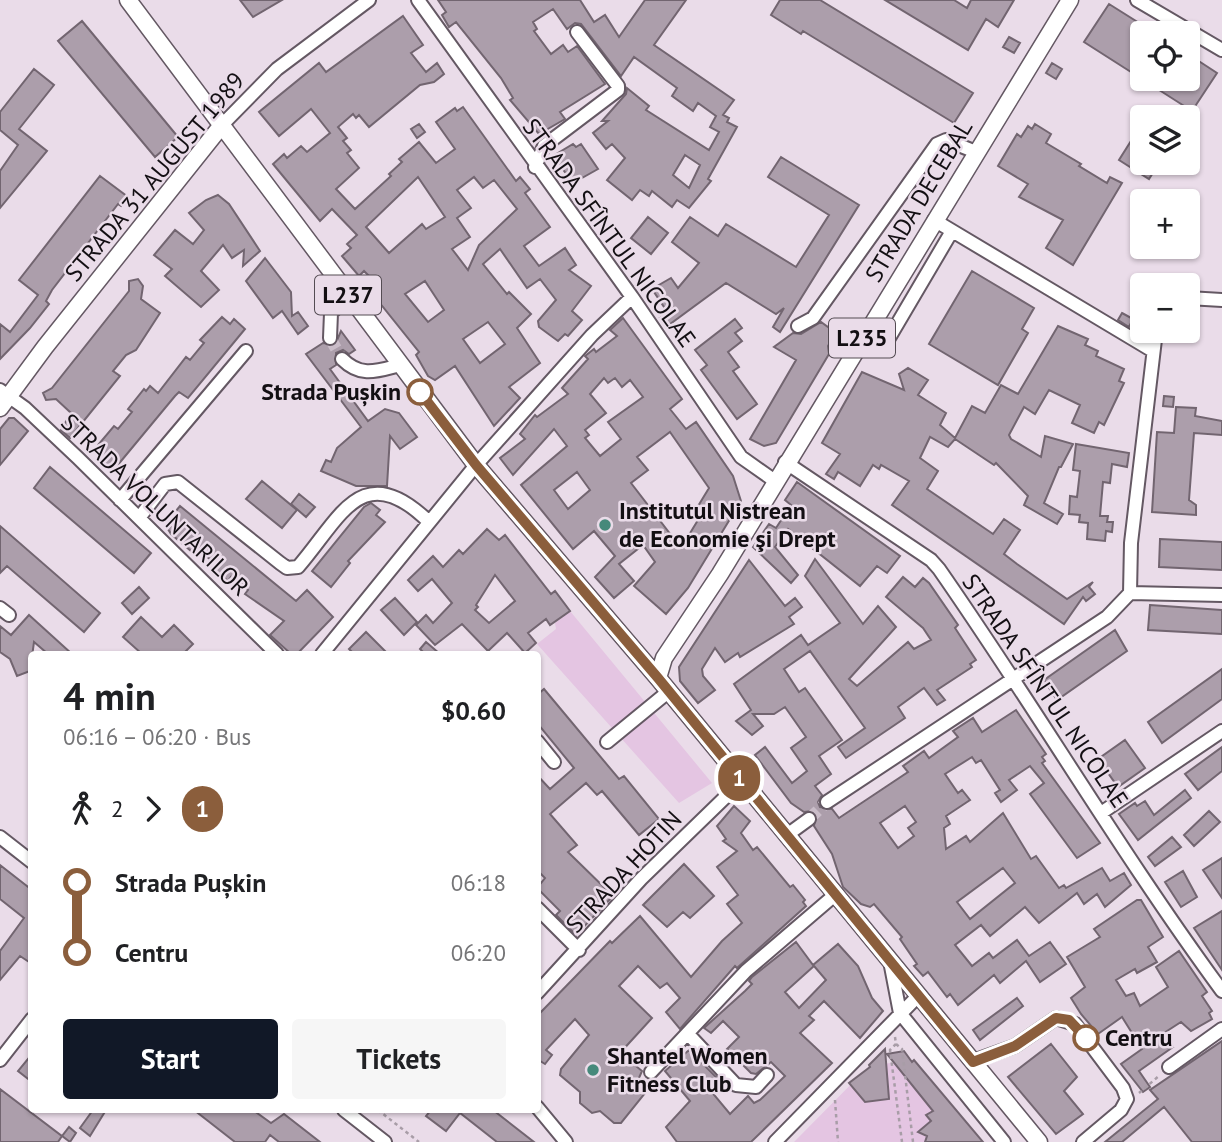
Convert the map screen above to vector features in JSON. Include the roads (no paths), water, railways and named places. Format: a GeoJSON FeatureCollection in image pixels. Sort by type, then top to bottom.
{"type":"FeatureCollection","features":[{"type":"Feature","properties":{"kind":"main road","name":"L237"},"geometry":{"type":"LineString","coordinates":[[128,0],[476,465],[658,678],[1039,1142]]}},
{"type":"Feature","properties":{"kind":"main road","name":"STRADA DECEBAL"},"geometry":{"type":"LineString","coordinates":[[658,678],[664,658],[720,573],[785,462],[1070,0]]}},
{"type":"Feature","properties":{"kind":"main road","name":"STRADA 31 AUGUST 1989"},"geometry":{"type":"LineString","coordinates":[[3,397],[222,125]]}},
{"type":"Feature","properties":{"kind":"street","name":"STRADA 31 AUGUST 1989"},"geometry":{"type":"LineString","coordinates":[[222,125],[277,69],[369,0]]}},
{"type":"Feature","properties":{"kind":"street","name":"STRADA SFÎNTUL NICOLAE"},"geometry":{"type":"LineString","coordinates":[[418,0],[632,298],[741,457],[775,481]]}},
{"type":"Feature","properties":{"kind":"street"},"geometry":{"type":"LineString","coordinates":[[1137,0],[1222,51]]}},
{"type":"Feature","properties":{"kind":"street"},"geometry":{"type":"LineString","coordinates":[[535,166],[544,146],[618,90],[618,86],[577,32]]}},
{"type":"Feature","properties":{"kind":"street"},"geometry":{"type":"LineString","coordinates":[[798,326],[813,318],[937,144],[946,140],[976,152]]}},
{"type":"Feature","properties":{"kind":"street"},"geometry":{"type":"LineString","coordinates":[[934,220],[1153,351]]}},
{"type":"Feature","properties":{"kind":"street"},"geometry":{"type":"LineString","coordinates":[[865,333],[880,341],[889,338],[952,232]]}},
{"type":"Feature","properties":{"kind":"street"},"geometry":{"type":"LineString","coordinates":[[330,338],[331,313],[348,296]]}},
{"type":"Feature","properties":{"kind":"street"},"geometry":{"type":"LineString","coordinates":[[324,651],[476,465],[592,335],[632,298]]}},
{"type":"Feature","properties":{"kind":"street"},"geometry":{"type":"LineString","coordinates":[[1200,299],[1222,300]]}},
{"type":"Feature","properties":{"kind":"street"},"geometry":{"type":"LineString","coordinates":[[827,802],[1013,676],[1107,617],[1130,593],[1131,543],[1154,343]]}},
{"type":"Feature","properties":{"kind":"street"},"geometry":{"type":"LineString","coordinates":[[120,500],[246,351]]}},
{"type":"Feature","properties":{"kind":"street"},"geometry":{"type":"LineString","coordinates":[[342,359],[353,370],[368,373],[400,365]]}},
{"type":"Feature","properties":{"kind":"street","name":"STRADA VOLUNTARILOR"},"geometry":{"type":"LineString","coordinates":[[3,397],[25,408],[274,651]]}},
{"type":"Feature","properties":{"kind":"street","name":"STRADA SFÎNTUL NICOLAE"},"geometry":{"type":"LineString","coordinates":[[785,462],[931,561],[1013,676],[1101,813],[1222,991]]}},
{"type":"Feature","properties":{"kind":"street"},"geometry":{"type":"LineString","coordinates":[[139,518],[165,484],[178,482],[280,563],[293,569],[299,567],[342,509],[355,498],[370,494],[397,497],[429,522]]}},
{"type":"Feature","properties":{"kind":"street"},"geometry":{"type":"LineString","coordinates":[[1130,593],[1222,595]]}},
{"type":"Feature","properties":{"kind":"street"},"geometry":{"type":"LineString","coordinates":[[607,742],[668,692]]}},
{"type":"Feature","properties":{"kind":"street"},"geometry":{"type":"LineString","coordinates":[[1101,813],[1222,731]]}},
{"type":"Feature","properties":{"kind":"street"},"geometry":{"type":"LineString","coordinates":[[541,746],[554,762]]}},
{"type":"Feature","properties":{"kind":"street","name":"STRADA HOTIN"},"geometry":{"type":"LineString","coordinates":[[541,989],[641,879],[742,781]]}},
{"type":"Feature","properties":{"kind":"street"},"geometry":{"type":"LineString","coordinates":[[787,835],[808,819]]}},
{"type":"Feature","properties":{"kind":"street"},"geometry":{"type":"LineString","coordinates":[[0,837],[28,859]]}},
{"type":"Feature","properties":{"kind":"street"},"geometry":{"type":"LineString","coordinates":[[651,1072],[746,971],[836,894]]}},
{"type":"Feature","properties":{"kind":"street"},"geometry":{"type":"LineString","coordinates":[[541,912],[579,950]]}},
{"type":"Feature","properties":{"kind":"street"},"geometry":{"type":"LineString","coordinates":[[889,957],[900,1013],[1004,1142]]}},
{"type":"Feature","properties":{"kind":"street"},"geometry":{"type":"LineString","coordinates":[[775,1142],[919,995]]}},
{"type":"Feature","properties":{"kind":"street"},"geometry":{"type":"LineString","coordinates":[[973,1062],[1015,1046],[1049,1021],[1062,1018],[1075,1024],[1124,1088],[1126,1099],[1121,1110],[1083,1142]]}},
{"type":"Feature","properties":{"kind":"street"},"geometry":{"type":"LineString","coordinates":[[0,1060],[28,1024]]}},
{"type":"Feature","properties":{"kind":"street"},"geometry":{"type":"LineString","coordinates":[[1169,1067],[1222,1029]]}},
{"type":"Feature","properties":{"kind":"street"},"geometry":{"type":"LineString","coordinates":[[688,1034],[736,1085],[756,1087],[767,1075]]}},
{"type":"Feature","properties":{"kind":"street"},"geometry":{"type":"LineString","coordinates":[[541,1112],[566,1142]]}},
{"type":"Feature","properties":{"kind":"street"},"geometry":{"type":"LineString","coordinates":[[348,1113],[385,1142]]}},
{"type":"Feature","properties":{"kind":"tunnel"},"geometry":{"type":"LineString","coordinates":[[330,338],[342,359]]}},
{"type":"Feature","properties":{"kind":"tunnel"},"geometry":{"type":"LineString","coordinates":[[809,819],[827,802]]}},
{"type":"Feature","properties":{"kind":"place","name":"Strada Pușkin"},"geometry":{"type":"Point","coordinates":[420,392]}},
{"type":"Feature","properties":{"kind":"place","name":"Institutul Nistrean de Economie şi Drept"},"geometry":{"type":"Point","coordinates":[605,525]}},
{"type":"Feature","properties":{"kind":"place","name":"Centru"},"geometry":{"type":"Point","coordinates":[1086,1038]}},
{"type":"Feature","properties":{"kind":"place","name":"Shantel Women Fitness Club"},"geometry":{"type":"Point","coordinates":[593,1070]}}]}
